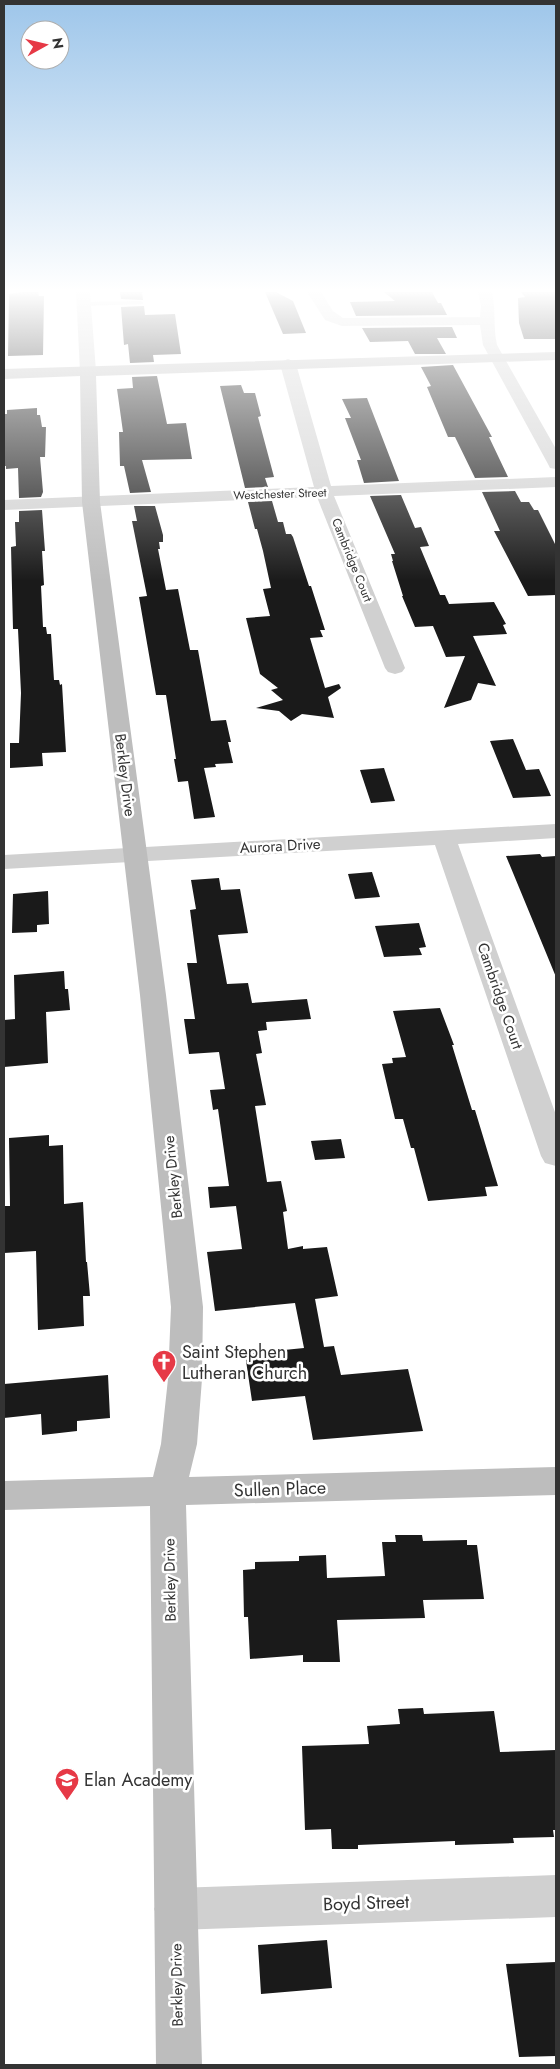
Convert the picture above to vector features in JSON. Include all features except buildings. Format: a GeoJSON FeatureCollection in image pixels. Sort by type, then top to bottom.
{"type":"FeatureCollection","features":[{"type":"Feature","properties":{"kind":"street","name":"Berkley Drive"},"geometry":{"type":"LineString","coordinates":[[88,389],[91,502],[153,994],[187,1307],[185,1379],[181,1426],[179,1444],[168,1492],[179,2065]]}},
{"type":"Feature","properties":{"kind":"street","name":"Cambridge Court"},"geometry":{"type":"LineString","coordinates":[[295,389],[324,492],[395,668]]}},
{"type":"Feature","properties":{"kind":"street"},"geometry":{"type":"LineString","coordinates":[[515,389],[556,464]]}},
{"type":"Feature","properties":{"kind":"street","name":"Westchester Street"},"geometry":{"type":"LineString","coordinates":[[4,505],[556,482]]}},
{"type":"Feature","properties":{"kind":"street","name":"Aurora Drive"},"geometry":{"type":"LineString","coordinates":[[4,862],[556,831]]}},
{"type":"Feature","properties":{"kind":"street","name":"Cambridge Court"},"geometry":{"type":"LineString","coordinates":[[444,837],[556,1156]]}},
{"type":"Feature","properties":{"kind":"street","name":"Sullen Place"},"geometry":{"type":"LineString","coordinates":[[4,1496],[556,1481]]}},
{"type":"Feature","properties":{"kind":"street","name":"Boyd Street"},"geometry":{"type":"LineString","coordinates":[[176,1909],[556,1896]]}},
{"type":"Feature","properties":{"kind":"place","name":"Saint Stephen Lutheran Church"},"geometry":{"type":"Point","coordinates":[164,1383]}},
{"type":"Feature","properties":{"kind":"place","name":"Elan Academy"},"geometry":{"type":"Point","coordinates":[67,1801]}}]}
